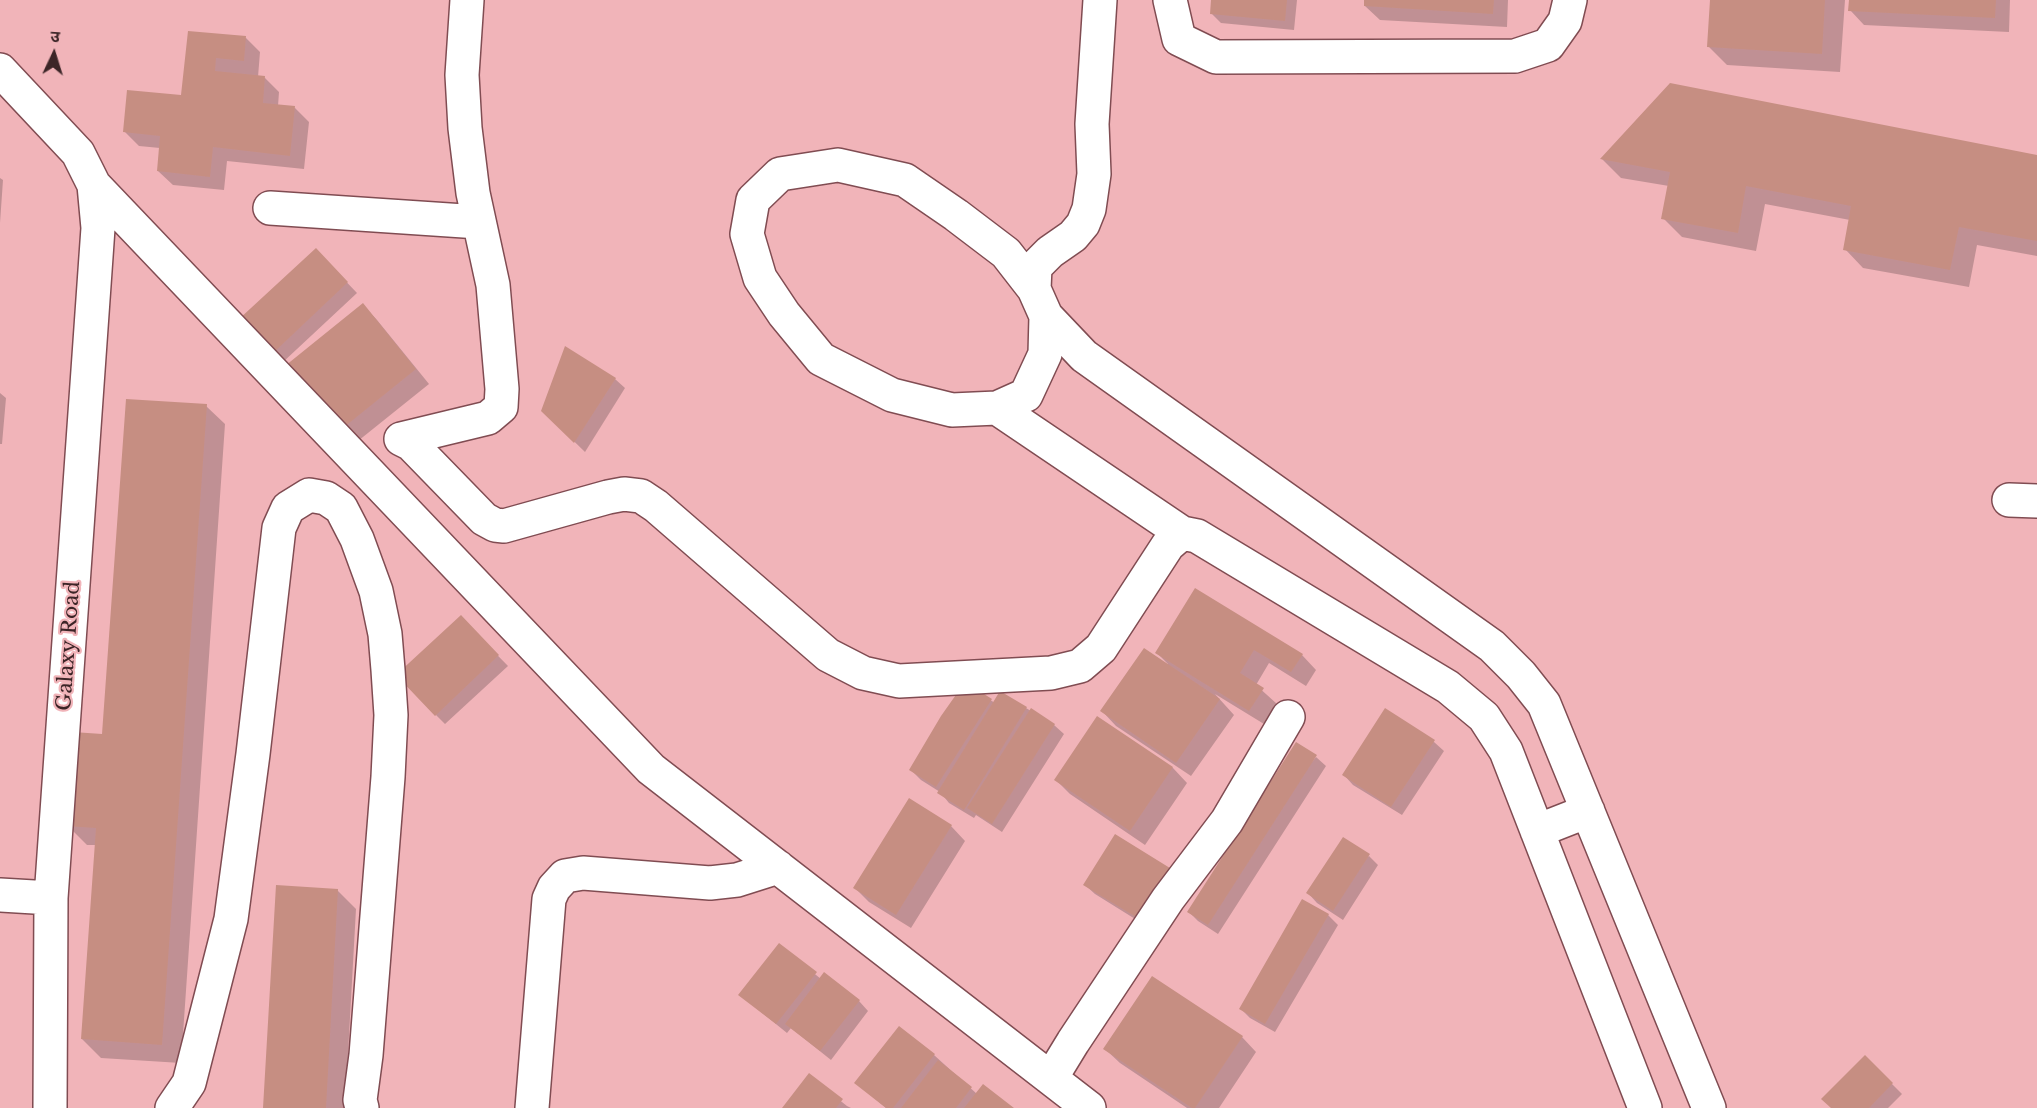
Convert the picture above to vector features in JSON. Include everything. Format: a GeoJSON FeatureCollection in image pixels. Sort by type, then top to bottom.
{"type":"FeatureCollection","features":[{"type":"Feature","properties":{"kind":"street"},"geometry":{"type":"LineString","coordinates":[[467,0],[462,75],[464,107],[472,193],[493,285],[502,389],[501,407],[488,418],[401,439],[411,444],[484,519],[495,525],[504,526],[608,496],[624,494],[641,496],[657,506],[828,655],[863,673],[899,681],[1051,673],[1080,666],[1101,648],[1168,545],[1182,533]]}},
{"type":"Feature","properties":{"kind":"street"},"geometry":{"type":"LineString","coordinates":[[1100,0],[1092,124],[1094,174],[1089,209],[1083,224],[1073,236],[1050,252],[1035,267],[1040,302],[1045,354],[1026,395],[997,408],[952,410],[892,395],[821,359],[784,314],[760,278],[747,234],[753,200],[780,174],[838,165],[904,180],[1006,252],[1040,302],[1084,356],[1492,646],[1521,675],[1544,704],[1709,1108]]}},
{"type":"Feature","properties":{"kind":"street"},"geometry":{"type":"LineString","coordinates":[[1170,0],[1179,39],[1216,57],[1228,57],[1515,56],[1548,45],[1565,21],[1570,0]]}},
{"type":"Feature","properties":{"kind":"street"},"geometry":{"type":"LineString","coordinates":[[0,70],[78,153],[94,185],[651,769],[1089,1108]]}},
{"type":"Feature","properties":{"kind":"street","name":"Galaxy Road"},"geometry":{"type":"LineString","coordinates":[[50,1108],[51,898],[98,228],[94,185]]}},
{"type":"Feature","properties":{"kind":"street"},"geometry":{"type":"LineString","coordinates":[[270,208],[479,222]]}},
{"type":"Feature","properties":{"kind":"street"},"geometry":{"type":"LineString","coordinates":[[997,408],[1182,533],[1197,536],[1438,681],[1484,717],[1506,751],[1645,1108]]}},
{"type":"Feature","properties":{"kind":"street"},"geometry":{"type":"LineString","coordinates":[[172,1108],[189,1083],[231,919],[279,528],[288,508],[309,495],[326,498],[341,508],[357,539],[376,591],[385,634],[391,716],[366,1055],[360,1100],[362,1108]]}},
{"type":"Feature","properties":{"kind":"street"},"geometry":{"type":"LineString","coordinates":[[1051,1078],[1072,1042],[1168,899],[1227,821],[1288,717]]}},
{"type":"Feature","properties":{"kind":"street"},"geometry":{"type":"LineString","coordinates":[[1537,831],[1588,811]]}},
{"type":"Feature","properties":{"kind":"street"},"geometry":{"type":"LineString","coordinates":[[532,1108],[549,899],[554,888],[565,876],[583,873],[710,883],[738,880],[778,867]]}},
{"type":"Feature","properties":{"kind":"street"},"geometry":{"type":"LineString","coordinates":[[0,895],[51,898]]}},
{"type":"Feature","properties":{"kind":"building"},"geometry":{"type":"Polygon","coordinates":[[[1211,0],[1287,0],[1285,21],[1210,14],[1211,0]]]}},
{"type":"Feature","properties":{"kind":"building"},"geometry":{"type":"Polygon","coordinates":[[[1364,0],[1494,0],[1493,14],[1364,6],[1364,0]]]}},
{"type":"Feature","properties":{"kind":"building"},"geometry":{"type":"Polygon","coordinates":[[[1710,0],[1825,0],[1822,54],[1707,47],[1710,0]]]}},
{"type":"Feature","properties":{"kind":"building"},"geometry":{"type":"Polygon","coordinates":[[[1849,0],[1996,0],[1995,18],[1848,11],[1849,0]]]}},
{"type":"Feature","properties":{"kind":"building"},"geometry":{"type":"Polygon","coordinates":[[[188,31],[246,36],[244,61],[216,58],[215,71],[265,76],[263,103],[295,106],[290,156],[213,147],[210,177],[157,171],[160,136],[123,132],[127,90],[181,95],[188,31]]]}},
{"type":"Feature","properties":{"kind":"building"},"geometry":{"type":"Polygon","coordinates":[[[1670,83],[2037,155],[2037,241],[1959,227],[1950,270],[1843,250],[1851,206],[1746,186],[1738,233],[1661,219],[1670,172],[1600,159],[1670,83]]]}},
{"type":"Feature","properties":{"kind":"building"},"geometry":{"type":"Polygon","coordinates":[[[316,248],[348,282],[271,355],[238,320],[316,248]]]}},
{"type":"Feature","properties":{"kind":"building"},"geometry":{"type":"Polygon","coordinates":[[[363,303],[416,369],[333,436],[280,370],[363,303]]]}},
{"type":"Feature","properties":{"kind":"building"},"geometry":{"type":"Polygon","coordinates":[[[565,346],[616,378],[574,443],[541,411],[565,346]]]}},
{"type":"Feature","properties":{"kind":"building"},"geometry":{"type":"Polygon","coordinates":[[[126,399],[207,404],[162,1045],[81,1039],[96,828],[66,826],[73,732],[102,734],[126,399]]]}},
{"type":"Feature","properties":{"kind":"building"},"geometry":{"type":"Polygon","coordinates":[[[1195,588],[1303,654],[1291,672],[1254,650],[1240,673],[1264,688],[1249,711],[1155,653],[1195,588]]]}},
{"type":"Feature","properties":{"kind":"building"},"geometry":{"type":"Polygon","coordinates":[[[461,615],[499,655],[435,716],[396,675],[461,615]]]}},
{"type":"Feature","properties":{"kind":"building"},"geometry":{"type":"Polygon","coordinates":[[[1144,648],[1220,699],[1176,763],[1100,711],[1144,648]]]}},
{"type":"Feature","properties":{"kind":"building"},"geometry":{"type":"Polygon","coordinates":[[[965,682],[992,699],[936,787],[909,770],[941,716],[965,682]]]}},
{"type":"Feature","properties":{"kind":"building"},"geometry":{"type":"Polygon","coordinates":[[[1000,691],[1027,707],[964,810],[937,793],[1000,691]]]}},
{"type":"Feature","properties":{"kind":"building"},"geometry":{"type":"Polygon","coordinates":[[[1031,708],[1055,724],[992,824],[967,808],[1031,708]]]}},
{"type":"Feature","properties":{"kind":"building"},"geometry":{"type":"Polygon","coordinates":[[[1385,708],[1435,740],[1391,807],[1342,775],[1385,708]]]}},
{"type":"Feature","properties":{"kind":"building"},"geometry":{"type":"Polygon","coordinates":[[[1097,716],[1173,767],[1130,831],[1054,780],[1097,716]]]}},
{"type":"Feature","properties":{"kind":"building"},"geometry":{"type":"Polygon","coordinates":[[[1296,742],[1317,755],[1208,925],[1187,912],[1296,742]]]}},
{"type":"Feature","properties":{"kind":"building"},"geometry":{"type":"Polygon","coordinates":[[[909,798],[952,825],[896,915],[853,888],[909,798]]]}},
{"type":"Feature","properties":{"kind":"building"},"geometry":{"type":"Polygon","coordinates":[[[1115,834],[1178,873],[1146,923],[1083,885],[1115,834]]]}},
{"type":"Feature","properties":{"kind":"building"},"geometry":{"type":"Polygon","coordinates":[[[1343,837],[1370,854],[1333,911],[1306,893],[1343,837]]]}},
{"type":"Feature","properties":{"kind":"building"},"geometry":{"type":"Polygon","coordinates":[[[276,885],[338,889],[326,1108],[263,1108],[276,885]]]}},
{"type":"Feature","properties":{"kind":"building"},"geometry":{"type":"Polygon","coordinates":[[[1302,899],[1329,914],[1265,1024],[1239,1009],[1302,899]]]}},
{"type":"Feature","properties":{"kind":"building"},"geometry":{"type":"Polygon","coordinates":[[[779,943],[817,972],[776,1024],[738,995],[779,943]]]}},
{"type":"Feature","properties":{"kind":"building"},"geometry":{"type":"Polygon","coordinates":[[[824,972],[860,1000],[820,1051],[785,1024],[824,972]]]}},
{"type":"Feature","properties":{"kind":"building"},"geometry":{"type":"Polygon","coordinates":[[[1152,976],[1243,1036],[1195,1108],[1103,1049],[1152,976]]]}},
{"type":"Feature","properties":{"kind":"building"},"geometry":{"type":"Polygon","coordinates":[[[899,1026],[935,1054],[893,1108],[886,1108],[854,1083],[899,1026]]]}},
{"type":"Feature","properties":{"kind":"building"},"geometry":{"type":"Polygon","coordinates":[[[1865,1055],[1893,1083],[1869,1108],[1831,1108],[1821,1099],[1865,1055]]]}},
{"type":"Feature","properties":{"kind":"building"},"geometry":{"type":"Polygon","coordinates":[[[938,1060],[972,1087],[956,1108],[901,1108],[938,1060]]]}},
{"type":"Feature","properties":{"kind":"building"},"geometry":{"type":"Polygon","coordinates":[[[809,1073],[843,1099],[836,1108],[782,1108],[809,1073]]]}},
{"type":"Feature","properties":{"kind":"building"},"geometry":{"type":"Polygon","coordinates":[[[983,1084],[1014,1108],[964,1108],[983,1084]]]}}]}
